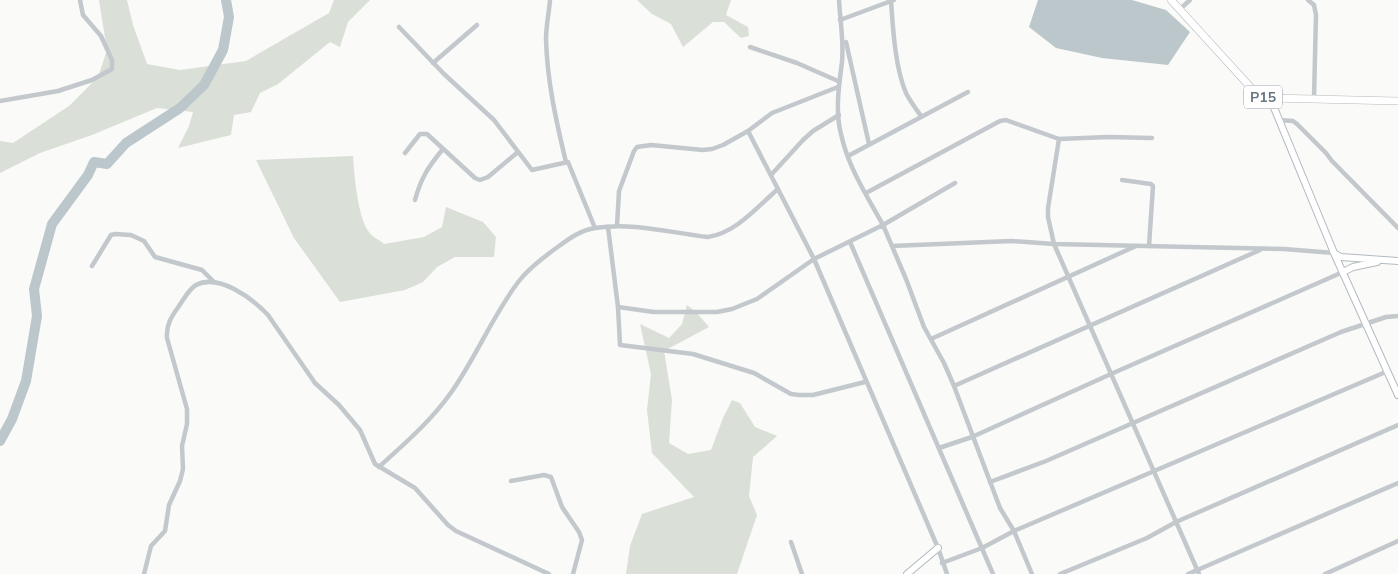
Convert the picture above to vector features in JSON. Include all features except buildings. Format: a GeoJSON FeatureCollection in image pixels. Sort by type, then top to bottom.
{"type":"FeatureCollection","features":[{"type":"Feature","properties":{"kind":"main road","name":"P15"},"geometry":{"type":"LineString","coordinates":[[1171,0],[1254,91],[1261,96],[1270,98],[1398,100]]}},
{"type":"Feature","properties":{"kind":"street"},"geometry":{"type":"LineString","coordinates":[[0,101],[58,91],[92,80],[112,69],[112,60],[101,36],[82,15],[80,0]]}},
{"type":"Feature","properties":{"kind":"street"},"geometry":{"type":"LineString","coordinates":[[550,0],[546,36],[553,103],[566,162],[570,166],[595,228]]}},
{"type":"Feature","properties":{"kind":"street"},"geometry":{"type":"LineString","coordinates":[[839,0],[842,51],[838,81],[840,133],[848,156],[892,246],[924,327],[954,386],[1000,508],[1014,531],[1032,574]]}},
{"type":"Feature","properties":{"kind":"street"},"geometry":{"type":"LineString","coordinates":[[1180,9],[1190,0]]}},
{"type":"Feature","properties":{"kind":"street"},"geometry":{"type":"LineString","coordinates":[[1308,0],[1314,5],[1316,15],[1314,98]]}},
{"type":"Feature","properties":{"kind":"street"},"geometry":{"type":"LineString","coordinates":[[840,20],[892,1],[892,25],[903,83],[910,100],[921,116]]}},
{"type":"Feature","properties":{"kind":"street"},"geometry":{"type":"LineString","coordinates":[[433,62],[477,25]]}},
{"type":"Feature","properties":{"kind":"street"},"geometry":{"type":"LineString","coordinates":[[399,27],[494,120],[532,170],[566,162]]}},
{"type":"Feature","properties":{"kind":"street"},"geometry":{"type":"LineString","coordinates":[[846,42],[869,144]]}},
{"type":"Feature","properties":{"kind":"street"},"geometry":{"type":"LineString","coordinates":[[750,47],[797,63],[838,81]]}},
{"type":"Feature","properties":{"kind":"street"},"geometry":{"type":"LineString","coordinates":[[617,226],[619,191],[637,147],[651,145],[703,150],[712,149],[748,131],[772,113],[838,87]]}},
{"type":"Feature","properties":{"kind":"street"},"geometry":{"type":"LineString","coordinates":[[848,156],[968,92]]}},
{"type":"Feature","properties":{"kind":"street"},"geometry":{"type":"LineString","coordinates":[[1270,98],[1334,253],[1398,394]]}},
{"type":"Feature","properties":{"kind":"street"},"geometry":{"type":"LineString","coordinates":[[771,175],[802,140],[839,115]]}},
{"type":"Feature","properties":{"kind":"street"},"geometry":{"type":"LineString","coordinates":[[866,193],[1000,121],[1006,120],[1059,139],[1152,138]]}},
{"type":"Feature","properties":{"kind":"street"},"geometry":{"type":"LineString","coordinates":[[1278,120],[1290,120],[1298,124],[1398,228]]}},
{"type":"Feature","properties":{"kind":"street"},"geometry":{"type":"LineString","coordinates":[[748,131],[814,259],[865,382],[938,548],[947,574]]}},
{"type":"Feature","properties":{"kind":"street"},"geometry":{"type":"LineString","coordinates":[[405,153],[420,134],[427,134],[475,178],[480,180],[488,177],[518,152]]}},
{"type":"Feature","properties":{"kind":"street"},"geometry":{"type":"LineString","coordinates":[[1059,139],[1048,208],[1054,244],[1198,572]]}},
{"type":"Feature","properties":{"kind":"street"},"geometry":{"type":"LineString","coordinates":[[416,200],[420,182],[427,168],[442,149]]}},
{"type":"Feature","properties":{"kind":"street"},"geometry":{"type":"LineString","coordinates":[[1122,180],[1151,184],[1153,186],[1149,246]]}},
{"type":"Feature","properties":{"kind":"street"},"geometry":{"type":"LineString","coordinates":[[618,307],[654,312],[717,312],[732,309],[757,299],[814,259],[882,225],[954,184]]}},
{"type":"Feature","properties":{"kind":"street"},"geometry":{"type":"LineString","coordinates":[[379,467],[426,424],[451,393],[495,318],[520,280],[571,237],[595,228],[617,226],[647,228],[708,237],[716,236],[731,230],[778,189]]}},
{"type":"Feature","properties":{"kind":"street"},"geometry":{"type":"LineString","coordinates":[[608,227],[618,307],[620,342],[623,346],[693,354],[754,373],[791,394],[800,396],[865,382]]}},
{"type":"Feature","properties":{"kind":"street"},"geometry":{"type":"LineString","coordinates":[[92,266],[111,235],[124,233],[144,241],[156,257],[202,270],[214,282],[249,298],[268,315],[315,383],[349,416],[360,430],[372,461],[415,488],[448,525],[456,531],[549,574]]}},
{"type":"Feature","properties":{"kind":"street"},"geometry":{"type":"LineString","coordinates":[[892,246],[1011,241],[1334,253],[1341,257],[1398,261]]}},
{"type":"Feature","properties":{"kind":"street"},"geometry":{"type":"LineString","coordinates":[[850,242],[994,574]]}},
{"type":"Feature","properties":{"kind":"street"},"geometry":{"type":"LineString","coordinates":[[931,339],[1137,246]]}},
{"type":"Feature","properties":{"kind":"street"},"geometry":{"type":"LineString","coordinates":[[954,386],[1261,250]]}},
{"type":"Feature","properties":{"kind":"street"},"geometry":{"type":"LineString","coordinates":[[939,448],[972,437],[1353,267],[1386,261]]}},
{"type":"Feature","properties":{"kind":"street"},"geometry":{"type":"LineString","coordinates":[[144,574],[151,546],[164,531],[169,505],[180,481],[183,469],[182,446],[187,424],[187,409],[166,330],[173,314],[189,291],[203,283],[214,282]]}},
{"type":"Feature","properties":{"kind":"street"},"geometry":{"type":"LineString","coordinates":[[990,482],[1046,461],[1296,350],[1365,323],[1386,317],[1398,316]]}},
{"type":"Feature","properties":{"kind":"street"},"geometry":{"type":"LineString","coordinates":[[942,563],[982,548],[1014,531],[1388,372]]}},
{"type":"Feature","properties":{"kind":"street"},"geometry":{"type":"LineString","coordinates":[[1060,574],[1147,538],[1176,522],[1398,425]]}},
{"type":"Feature","properties":{"kind":"street"},"geometry":{"type":"LineString","coordinates":[[510,481],[544,475],[551,476],[562,507],[579,532],[582,540],[573,574]]}},
{"type":"Feature","properties":{"kind":"street"},"geometry":{"type":"LineString","coordinates":[[1188,574],[1198,572],[1398,483]]}},
{"type":"Feature","properties":{"kind":"street"},"geometry":{"type":"LineString","coordinates":[[791,542],[802,574]]}},
{"type":"Feature","properties":{"kind":"street"},"geometry":{"type":"LineString","coordinates":[[1324,574],[1398,542]]}},
{"type":"Feature","properties":{"kind":"street"},"geometry":{"type":"LineString","coordinates":[[907,574],[938,548]]}},
{"type":"Feature","properties":{"kind":"shaded area"},"geometry":{"type":"Polygon","coordinates":[[[99,0],[127,0],[133,25],[147,64],[180,70],[246,61],[329,13],[334,0],[370,0],[348,22],[340,47],[330,42],[278,84],[260,93],[251,112],[234,115],[231,135],[178,148],[189,126],[193,112],[157,108],[92,135],[40,153],[0,173],[0,141],[13,143],[69,106],[98,77],[107,50],[99,0]]]}},
{"type":"Feature","properties":{"kind":"shaded area"},"geometry":{"type":"Polygon","coordinates":[[[637,0],[731,0],[726,15],[748,27],[749,36],[741,38],[724,22],[713,22],[683,47],[671,24],[652,14],[637,0]]]}},
{"type":"Feature","properties":{"kind":"shaded area"},"geometry":{"type":"Polygon","coordinates":[[[1038,0],[1132,0],[1166,10],[1190,32],[1168,65],[1102,58],[1056,48],[1029,27],[1038,0]]]}},
{"type":"Feature","properties":{"kind":"shaded area"},"geometry":{"type":"Polygon","coordinates":[[[353,156],[357,196],[362,217],[365,226],[374,237],[384,244],[424,237],[442,227],[446,207],[483,222],[496,237],[494,257],[455,257],[437,267],[423,282],[405,290],[340,302],[294,238],[256,160],[353,156]]]}},
{"type":"Feature","properties":{"kind":"shaded area"},"geometry":{"type":"Polygon","coordinates":[[[687,305],[709,327],[664,351],[672,400],[669,443],[688,454],[711,450],[732,400],[740,403],[755,427],[777,436],[753,457],[749,496],[757,515],[737,574],[626,574],[630,546],[642,514],[694,497],[652,453],[647,410],[651,374],[640,324],[669,338],[682,324],[687,305]]]}},
{"type":"Feature","properties":{"kind":"waterway"},"geometry":{"type":"LineString","coordinates":[[0,441],[12,419],[26,381],[37,316],[34,289],[52,224],[88,175],[94,162],[107,164],[126,143],[180,108],[204,85],[223,50],[229,17],[226,0]]}}]}
